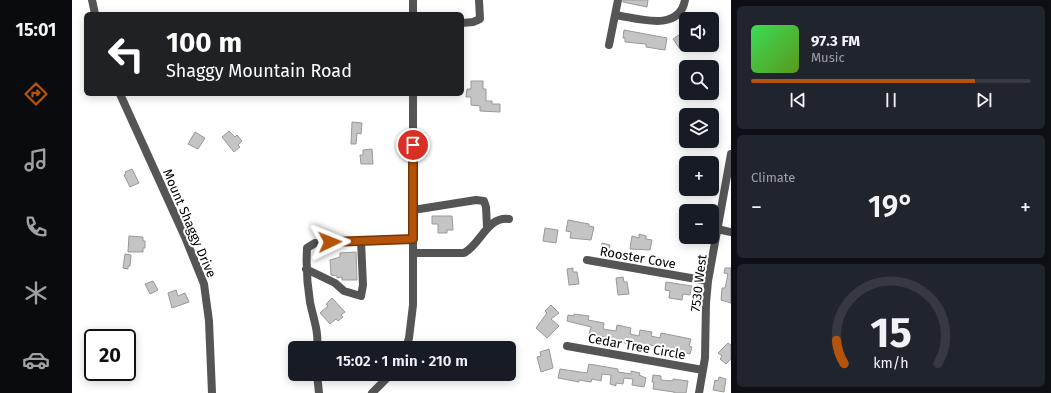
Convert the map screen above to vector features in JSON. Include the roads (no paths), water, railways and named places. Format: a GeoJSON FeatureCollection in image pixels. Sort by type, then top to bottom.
{"type":"FeatureCollection","features":[{"type":"Feature","properties":{"kind":"street"},"geometry":{"type":"LineString","coordinates":[[92,0],[95,12]]}},
{"type":"Feature","properties":{"kind":"street"},"geometry":{"type":"LineString","coordinates":[[413,0],[413,12]]}},
{"type":"Feature","properties":{"kind":"street"},"geometry":{"type":"LineString","coordinates":[[464,23],[473,22],[480,19],[479,0]]}},
{"type":"Feature","properties":{"kind":"street"},"geometry":{"type":"LineString","coordinates":[[610,45],[618,0]]}},
{"type":"Feature","properties":{"kind":"street"},"geometry":{"type":"LineString","coordinates":[[615,15],[662,22],[677,14],[682,8],[685,0]]}},
{"type":"Feature","properties":{"kind":"street","name":"Mount Shaggy Drive"},"geometry":{"type":"LineString","coordinates":[[121,96],[185,237],[204,284],[209,321],[212,393]]}},
{"type":"Feature","properties":{"kind":"street"},"geometry":{"type":"LineString","coordinates":[[408,341],[412,317],[413,96]]}},
{"type":"Feature","properties":{"kind":"street","name":"7530 West"},"geometry":{"type":"LineString","coordinates":[[719,223],[731,154]]}},
{"type":"Feature","properties":{"kind":"street"},"geometry":{"type":"LineString","coordinates":[[413,210],[476,200],[484,201],[487,227],[483,236],[471,250],[464,253],[413,253]]}},
{"type":"Feature","properties":{"kind":"street"},"geometry":{"type":"LineString","coordinates":[[487,227],[503,218],[509,219]]}},
{"type":"Feature","properties":{"kind":"street"},"geometry":{"type":"LineString","coordinates":[[719,229],[731,232]]}},
{"type":"Feature","properties":{"kind":"street"},"geometry":{"type":"LineString","coordinates":[[318,341],[316,323],[310,302],[306,269],[307,248],[315,243],[413,239]]}},
{"type":"Feature","properties":{"kind":"street"},"geometry":{"type":"LineString","coordinates":[[306,269],[335,283],[344,291],[361,296],[363,285],[361,241]]}},
{"type":"Feature","properties":{"kind":"street","name":"7530 West"},"geometry":{"type":"LineString","coordinates":[[699,393],[705,358],[708,281],[715,244]]}},
{"type":"Feature","properties":{"kind":"street","name":"Rooster Cove"},"geometry":{"type":"LineString","coordinates":[[587,260],[708,281]]}},
{"type":"Feature","properties":{"kind":"street","name":"Cedar Tree Circle"},"geometry":{"type":"LineString","coordinates":[[567,346],[703,370]]}},
{"type":"Feature","properties":{"kind":"street"},"geometry":{"type":"LineString","coordinates":[[318,381],[319,393]]}},
{"type":"Feature","properties":{"kind":"street"},"geometry":{"type":"LineString","coordinates":[[376,392],[385,381]]}}]}
